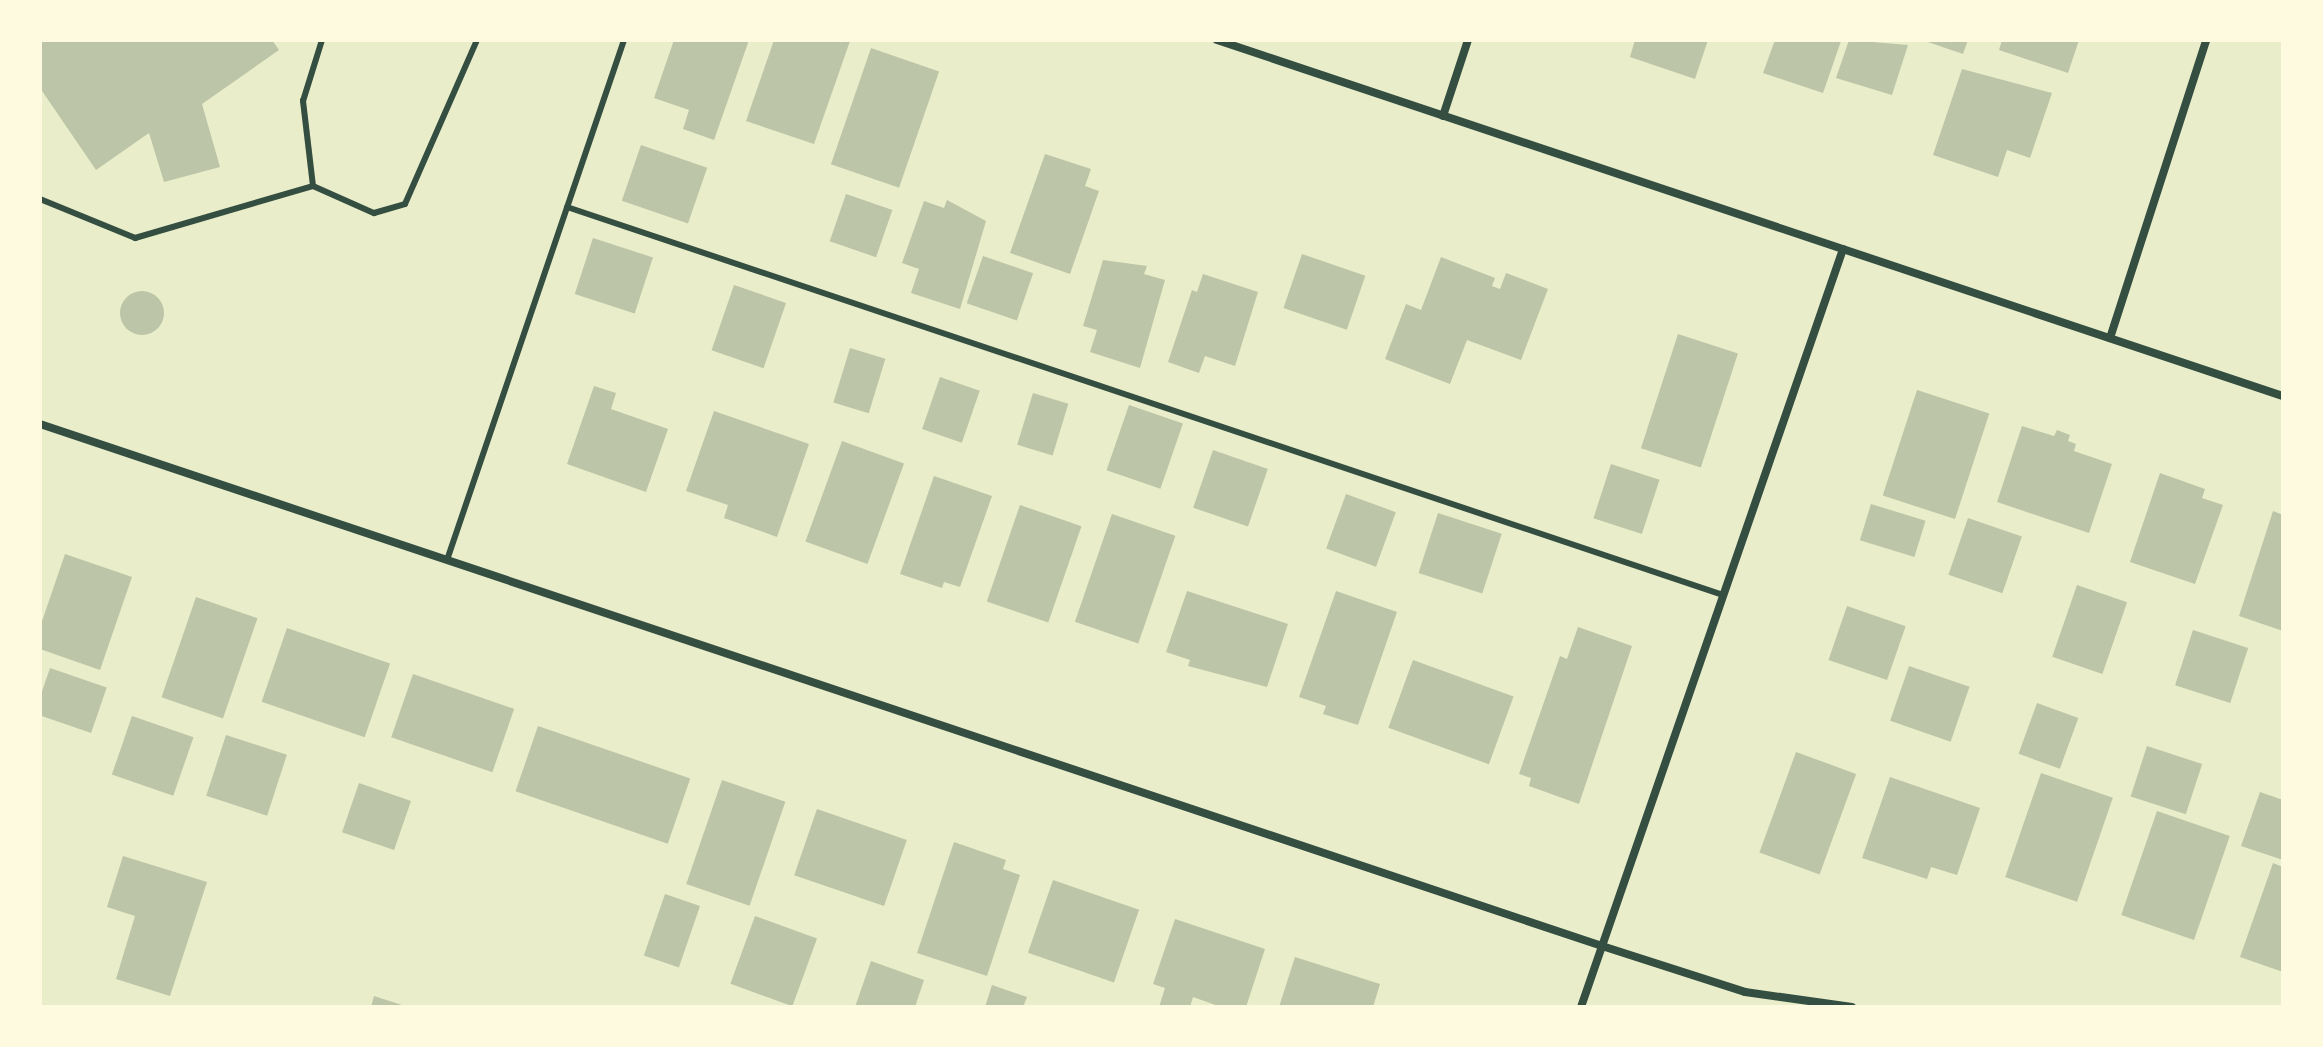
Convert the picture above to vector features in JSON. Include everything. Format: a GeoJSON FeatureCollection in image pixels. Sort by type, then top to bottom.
{"type":"FeatureCollection","features":[{"type":"Feature","properties":{"kind":"street"},"geometry":{"type":"LineString","coordinates":[[1217,40],[2283,396]]}},
{"type":"Feature","properties":{"kind":"street"},"geometry":{"type":"LineString","coordinates":[[1443,116],[1468,40]]}},
{"type":"Feature","properties":{"kind":"street"},"geometry":{"type":"LineString","coordinates":[[2110,338],[2206,40]]}},
{"type":"Feature","properties":{"kind":"street"},"geometry":{"type":"LineString","coordinates":[[1581,1007],[1843,249]]}},
{"type":"Feature","properties":{"kind":"street"},"geometry":{"type":"LineString","coordinates":[[40,424],[1602,946],[1745,992],[1852,1007]]}},
{"type":"Feature","properties":{"kind":"lane"},"geometry":{"type":"LineString","coordinates":[[313,186],[303,101],[322,40]]}},
{"type":"Feature","properties":{"kind":"lane"},"geometry":{"type":"LineString","coordinates":[[40,199],[135,238],[313,186],[374,213],[405,204],[477,40]]}},
{"type":"Feature","properties":{"kind":"lane"},"geometry":{"type":"LineString","coordinates":[[447,560],[624,40]]}},
{"type":"Feature","properties":{"kind":"lane"},"geometry":{"type":"LineString","coordinates":[[567,207],[1723,595]]}},
{"type":"Feature","properties":{"kind":"building"},"geometry":{"type":"Polygon","coordinates":[[[40,40],[272,40],[279,50],[202,104],[220,167],[164,182],[149,133],[96,170],[40,88],[40,40]]]}},
{"type":"Feature","properties":{"kind":"building"},"geometry":{"type":"Polygon","coordinates":[[[674,40],[749,40],[714,140],[683,129],[689,110],[654,98],[674,40]]]}},
{"type":"Feature","properties":{"kind":"building"},"geometry":{"type":"Polygon","coordinates":[[[774,40],[850,41],[814,144],[746,121],[774,40]]]}},
{"type":"Feature","properties":{"kind":"building"},"geometry":{"type":"Polygon","coordinates":[[[1635,40],[1708,40],[1695,79],[1630,57],[1635,40]]]}},
{"type":"Feature","properties":{"kind":"building"},"geometry":{"type":"Polygon","coordinates":[[[1775,40],[1841,41],[1823,93],[1763,73],[1775,40]]]}},
{"type":"Feature","properties":{"kind":"building"},"geometry":{"type":"Polygon","coordinates":[[[1849,40],[1908,45],[1892,95],[1836,78],[1849,40]]]}},
{"type":"Feature","properties":{"kind":"building"},"geometry":{"type":"Polygon","coordinates":[[[1922,40],[1968,40],[1963,54],[1922,40]]]}},
{"type":"Feature","properties":{"kind":"building"},"geometry":{"type":"Polygon","coordinates":[[[2002,40],[2079,40],[2068,73],[1999,50],[2002,40]]]}},
{"type":"Feature","properties":{"kind":"building"},"geometry":{"type":"Polygon","coordinates":[[[871,48],[939,71],[899,188],[831,164],[871,48]]]}},
{"type":"Feature","properties":{"kind":"building"},"geometry":{"type":"Polygon","coordinates":[[[1962,69],[2052,93],[2030,158],[2007,150],[1998,177],[1933,155],[1962,69]]]}},
{"type":"Feature","properties":{"kind":"building"},"geometry":{"type":"Polygon","coordinates":[[[641,145],[707,168],[688,224],[622,201],[641,145]]]}},
{"type":"Feature","properties":{"kind":"building"},"geometry":{"type":"Polygon","coordinates":[[[1045,154],[1091,169],[1085,186],[1099,191],[1070,274],[1010,253],[1045,154]]]}},
{"type":"Feature","properties":{"kind":"building"},"geometry":{"type":"Polygon","coordinates":[[[846,194],[892,210],[876,257],[830,241],[846,194]]]}},
{"type":"Feature","properties":{"kind":"building"},"geometry":{"type":"Polygon","coordinates":[[[947,200],[986,221],[960,309],[911,293],[919,269],[902,263],[924,201],[944,208],[947,200]]]}},
{"type":"Feature","properties":{"kind":"building"},"geometry":{"type":"Polygon","coordinates":[[[593,238],[653,257],[635,314],[575,294],[593,238]]]}},
{"type":"Feature","properties":{"kind":"building"},"geometry":{"type":"Polygon","coordinates":[[[1302,254],[1365,276],[1347,330],[1283,308],[1302,254]]]}},
{"type":"Feature","properties":{"kind":"building"},"geometry":{"type":"Polygon","coordinates":[[[983,256],[1033,273],[1017,321],[967,303],[983,256]]]}},
{"type":"Feature","properties":{"kind":"building"},"geometry":{"type":"Polygon","coordinates":[[[1441,257],[1495,278],[1492,286],[1500,289],[1506,273],[1548,289],[1521,360],[1467,340],[1450,384],[1385,359],[1406,304],[1421,310],[1441,257]]]}},
{"type":"Feature","properties":{"kind":"building"},"geometry":{"type":"Polygon","coordinates":[[[1103,260],[1147,266],[1144,274],[1165,280],[1140,368],[1090,352],[1097,330],[1083,326],[1103,260]]]}},
{"type":"Feature","properties":{"kind":"building"},"geometry":{"type":"Polygon","coordinates":[[[1203,274],[1258,292],[1235,366],[1205,356],[1199,373],[1168,362],[1192,290],[1197,292],[1203,274]]]}},
{"type":"Feature","properties":{"kind":"building"},"geometry":{"type":"Polygon","coordinates":[[[734,285],[786,303],[764,368],[712,350],[734,285]]]}},
{"type":"Feature","properties":{"kind":"building"},"geometry":{"type":"Polygon","coordinates":[[[142,291],[158,297],[164,313],[158,329],[142,335],[126,329],[120,313],[126,297],[142,291]]]}},
{"type":"Feature","properties":{"kind":"building"},"geometry":{"type":"Polygon","coordinates":[[[1678,334],[1738,353],[1701,468],[1641,448],[1678,334]]]}},
{"type":"Feature","properties":{"kind":"building"},"geometry":{"type":"Polygon","coordinates":[[[850,348],[885,359],[869,413],[833,403],[850,348]]]}},
{"type":"Feature","properties":{"kind":"building"},"geometry":{"type":"Polygon","coordinates":[[[940,377],[980,391],[962,443],[922,429],[940,377]]]}},
{"type":"Feature","properties":{"kind":"building"},"geometry":{"type":"Polygon","coordinates":[[[594,386],[616,393],[611,409],[668,429],[646,492],[567,464],[594,386]]]}},
{"type":"Feature","properties":{"kind":"building"},"geometry":{"type":"Polygon","coordinates":[[[1917,390],[1989,413],[1955,519],[1883,496],[1917,390]]]}},
{"type":"Feature","properties":{"kind":"building"},"geometry":{"type":"Polygon","coordinates":[[[1033,393],[1068,404],[1053,455],[1017,445],[1033,393]]]}},
{"type":"Feature","properties":{"kind":"building"},"geometry":{"type":"Polygon","coordinates":[[[1129,405],[1183,424],[1160,489],[1107,470],[1129,405]]]}},
{"type":"Feature","properties":{"kind":"building"},"geometry":{"type":"Polygon","coordinates":[[[714,411],[809,444],[777,537],[724,518],[728,505],[686,491],[714,411]]]}},
{"type":"Feature","properties":{"kind":"building"},"geometry":{"type":"Polygon","coordinates":[[[2022,426],[2054,436],[2057,430],[2070,435],[2068,441],[2076,444],[2074,451],[2112,464],[2089,533],[1997,502],[2022,426]]]}},
{"type":"Feature","properties":{"kind":"building"},"geometry":{"type":"Polygon","coordinates":[[[842,441],[904,464],[867,564],[805,542],[842,441]]]}},
{"type":"Feature","properties":{"kind":"building"},"geometry":{"type":"Polygon","coordinates":[[[1213,450],[1268,469],[1248,527],[1193,508],[1213,450]]]}},
{"type":"Feature","properties":{"kind":"building"},"geometry":{"type":"Polygon","coordinates":[[[1611,464],[1660,480],[1642,534],[1593,518],[1611,464]]]}},
{"type":"Feature","properties":{"kind":"building"},"geometry":{"type":"Polygon","coordinates":[[[2160,473],[2205,489],[2202,498],[2223,505],[2195,584],[2130,562],[2160,473]]]}},
{"type":"Feature","properties":{"kind":"building"},"geometry":{"type":"Polygon","coordinates":[[[934,476],[992,496],[960,587],[944,582],[942,588],[900,574],[934,476]]]}},
{"type":"Feature","properties":{"kind":"building"},"geometry":{"type":"Polygon","coordinates":[[[1346,494],[1396,512],[1376,567],[1326,549],[1346,494]]]}},
{"type":"Feature","properties":{"kind":"building"},"geometry":{"type":"Polygon","coordinates":[[[1871,504],[1926,521],[1914,557],[1860,540],[1871,504]]]}},
{"type":"Feature","properties":{"kind":"building"},"geometry":{"type":"Polygon","coordinates":[[[1020,505],[1081,526],[1048,623],[987,601],[1020,505]]]}},
{"type":"Feature","properties":{"kind":"building"},"geometry":{"type":"Polygon","coordinates":[[[2273,511],[2283,515],[2283,631],[2239,616],[2273,511]]]}},
{"type":"Feature","properties":{"kind":"building"},"geometry":{"type":"Polygon","coordinates":[[[1438,513],[1502,534],[1482,594],[1419,573],[1438,513]]]}},
{"type":"Feature","properties":{"kind":"building"},"geometry":{"type":"Polygon","coordinates":[[[1112,514],[1175,536],[1138,644],[1075,622],[1112,514]]]}},
{"type":"Feature","properties":{"kind":"building"},"geometry":{"type":"Polygon","coordinates":[[[1968,518],[2022,537],[2002,593],[1948,575],[1968,518]]]}},
{"type":"Feature","properties":{"kind":"building"},"geometry":{"type":"Polygon","coordinates":[[[65,554],[132,577],[100,670],[40,649],[40,627],[65,554]]]}},
{"type":"Feature","properties":{"kind":"building"},"geometry":{"type":"Polygon","coordinates":[[[2077,585],[2127,602],[2102,674],[2052,657],[2077,585]]]}},
{"type":"Feature","properties":{"kind":"building"},"geometry":{"type":"Polygon","coordinates":[[[1187,591],[1288,624],[1267,687],[1188,666],[1190,660],[1166,652],[1187,591]]]}},
{"type":"Feature","properties":{"kind":"building"},"geometry":{"type":"Polygon","coordinates":[[[1336,591],[1397,612],[1358,725],[1323,714],[1326,706],[1299,697],[1336,591]]]}},
{"type":"Feature","properties":{"kind":"building"},"geometry":{"type":"Polygon","coordinates":[[[196,597],[257,618],[223,718],[161,697],[196,597]]]}},
{"type":"Feature","properties":{"kind":"building"},"geometry":{"type":"Polygon","coordinates":[[[1847,606],[1906,626],[1887,680],[1828,660],[1847,606]]]}},
{"type":"Feature","properties":{"kind":"building"},"geometry":{"type":"Polygon","coordinates":[[[1578,627],[1632,646],[1579,804],[1529,786],[1531,778],[1519,774],[1560,656],[1567,659],[1578,627]]]}},
{"type":"Feature","properties":{"kind":"building"},"geometry":{"type":"Polygon","coordinates":[[[287,628],[390,663],[365,737],[262,702],[287,628]]]}},
{"type":"Feature","properties":{"kind":"building"},"geometry":{"type":"Polygon","coordinates":[[[2193,630],[2248,648],[2230,703],[2175,685],[2193,630]]]}},
{"type":"Feature","properties":{"kind":"building"},"geometry":{"type":"Polygon","coordinates":[[[1413,660],[1514,697],[1489,764],[1388,728],[1413,660]]]}},
{"type":"Feature","properties":{"kind":"building"},"geometry":{"type":"Polygon","coordinates":[[[1909,666],[1970,687],[1951,742],[1890,721],[1909,666]]]}},
{"type":"Feature","properties":{"kind":"building"},"geometry":{"type":"Polygon","coordinates":[[[50,668],[107,688],[91,733],[40,715],[40,697],[50,668]]]}},
{"type":"Feature","properties":{"kind":"building"},"geometry":{"type":"Polygon","coordinates":[[[413,674],[514,709],[492,772],[391,737],[413,674]]]}},
{"type":"Feature","properties":{"kind":"building"},"geometry":{"type":"Polygon","coordinates":[[[2037,703],[2078,718],[2060,769],[2019,754],[2037,703]]]}},
{"type":"Feature","properties":{"kind":"building"},"geometry":{"type":"Polygon","coordinates":[[[132,716],[193,737],[173,796],[112,775],[132,716]]]}},
{"type":"Feature","properties":{"kind":"building"},"geometry":{"type":"Polygon","coordinates":[[[538,726],[690,778],[668,844],[516,791],[538,726]]]}},
{"type":"Feature","properties":{"kind":"building"},"geometry":{"type":"Polygon","coordinates":[[[226,735],[287,755],[267,816],[206,796],[226,735]]]}},
{"type":"Feature","properties":{"kind":"building"},"geometry":{"type":"Polygon","coordinates":[[[2147,746],[2202,764],[2186,814],[2131,796],[2147,746]]]}},
{"type":"Feature","properties":{"kind":"building"},"geometry":{"type":"Polygon","coordinates":[[[1796,752],[1856,774],[1820,874],[1759,853],[1796,752]]]}},
{"type":"Feature","properties":{"kind":"building"},"geometry":{"type":"Polygon","coordinates":[[[2041,773],[2113,798],[2077,902],[2005,877],[2041,773]]]}},
{"type":"Feature","properties":{"kind":"building"},"geometry":{"type":"Polygon","coordinates":[[[1890,777],[1980,808],[1957,875],[1931,867],[1927,879],[1862,858],[1890,777]]]}},
{"type":"Feature","properties":{"kind":"building"},"geometry":{"type":"Polygon","coordinates":[[[722,780],[785,802],[750,906],[686,884],[722,780]]]}},
{"type":"Feature","properties":{"kind":"building"},"geometry":{"type":"Polygon","coordinates":[[[359,783],[411,801],[394,850],[342,832],[359,783]]]}},
{"type":"Feature","properties":{"kind":"building"},"geometry":{"type":"Polygon","coordinates":[[[2260,792],[2283,800],[2283,860],[2241,846],[2260,792]]]}},
{"type":"Feature","properties":{"kind":"building"},"geometry":{"type":"Polygon","coordinates":[[[817,809],[907,840],[884,906],[794,875],[817,809]]]}},
{"type":"Feature","properties":{"kind":"building"},"geometry":{"type":"Polygon","coordinates":[[[2157,811],[2230,836],[2194,940],[2121,915],[2157,811]]]}},
{"type":"Feature","properties":{"kind":"building"},"geometry":{"type":"Polygon","coordinates":[[[954,842],[1006,860],[1003,869],[1020,875],[987,976],[917,953],[954,842]]]}},
{"type":"Feature","properties":{"kind":"building"},"geometry":{"type":"Polygon","coordinates":[[[123,856],[207,882],[170,996],[116,979],[135,916],[107,907],[123,856]]]}},
{"type":"Feature","properties":{"kind":"building"},"geometry":{"type":"Polygon","coordinates":[[[2273,863],[2283,867],[2283,972],[2240,957],[2273,863]]]}},
{"type":"Feature","properties":{"kind":"building"},"geometry":{"type":"Polygon","coordinates":[[[1053,880],[1139,910],[1114,982],[1028,953],[1053,880]]]}},
{"type":"Feature","properties":{"kind":"building"},"geometry":{"type":"Polygon","coordinates":[[[665,894],[700,906],[679,968],[644,955],[665,894]]]}},
{"type":"Feature","properties":{"kind":"building"},"geometry":{"type":"Polygon","coordinates":[[[755,916],[817,939],[792,1006],[730,984],[755,916]]]}},
{"type":"Feature","properties":{"kind":"building"},"geometry":{"type":"Polygon","coordinates":[[[1175,919],[1265,949],[1246,1007],[1221,1007],[1193,997],[1190,1007],[1159,1007],[1165,988],[1153,984],[1175,919]]]}},
{"type":"Feature","properties":{"kind":"building"},"geometry":{"type":"Polygon","coordinates":[[[1295,957],[1380,984],[1373,1007],[1279,1007],[1295,957]]]}},
{"type":"Feature","properties":{"kind":"building"},"geometry":{"type":"Polygon","coordinates":[[[871,961],[924,980],[915,1007],[855,1007],[871,961]]]}},
{"type":"Feature","properties":{"kind":"building"},"geometry":{"type":"Polygon","coordinates":[[[992,985],[1027,997],[1023,1007],[985,1007],[992,985]]]}},
{"type":"Feature","properties":{"kind":"building"},"geometry":{"type":"Polygon","coordinates":[[[374,996],[405,1006],[405,1007],[371,1007],[374,996]]]}}]}
